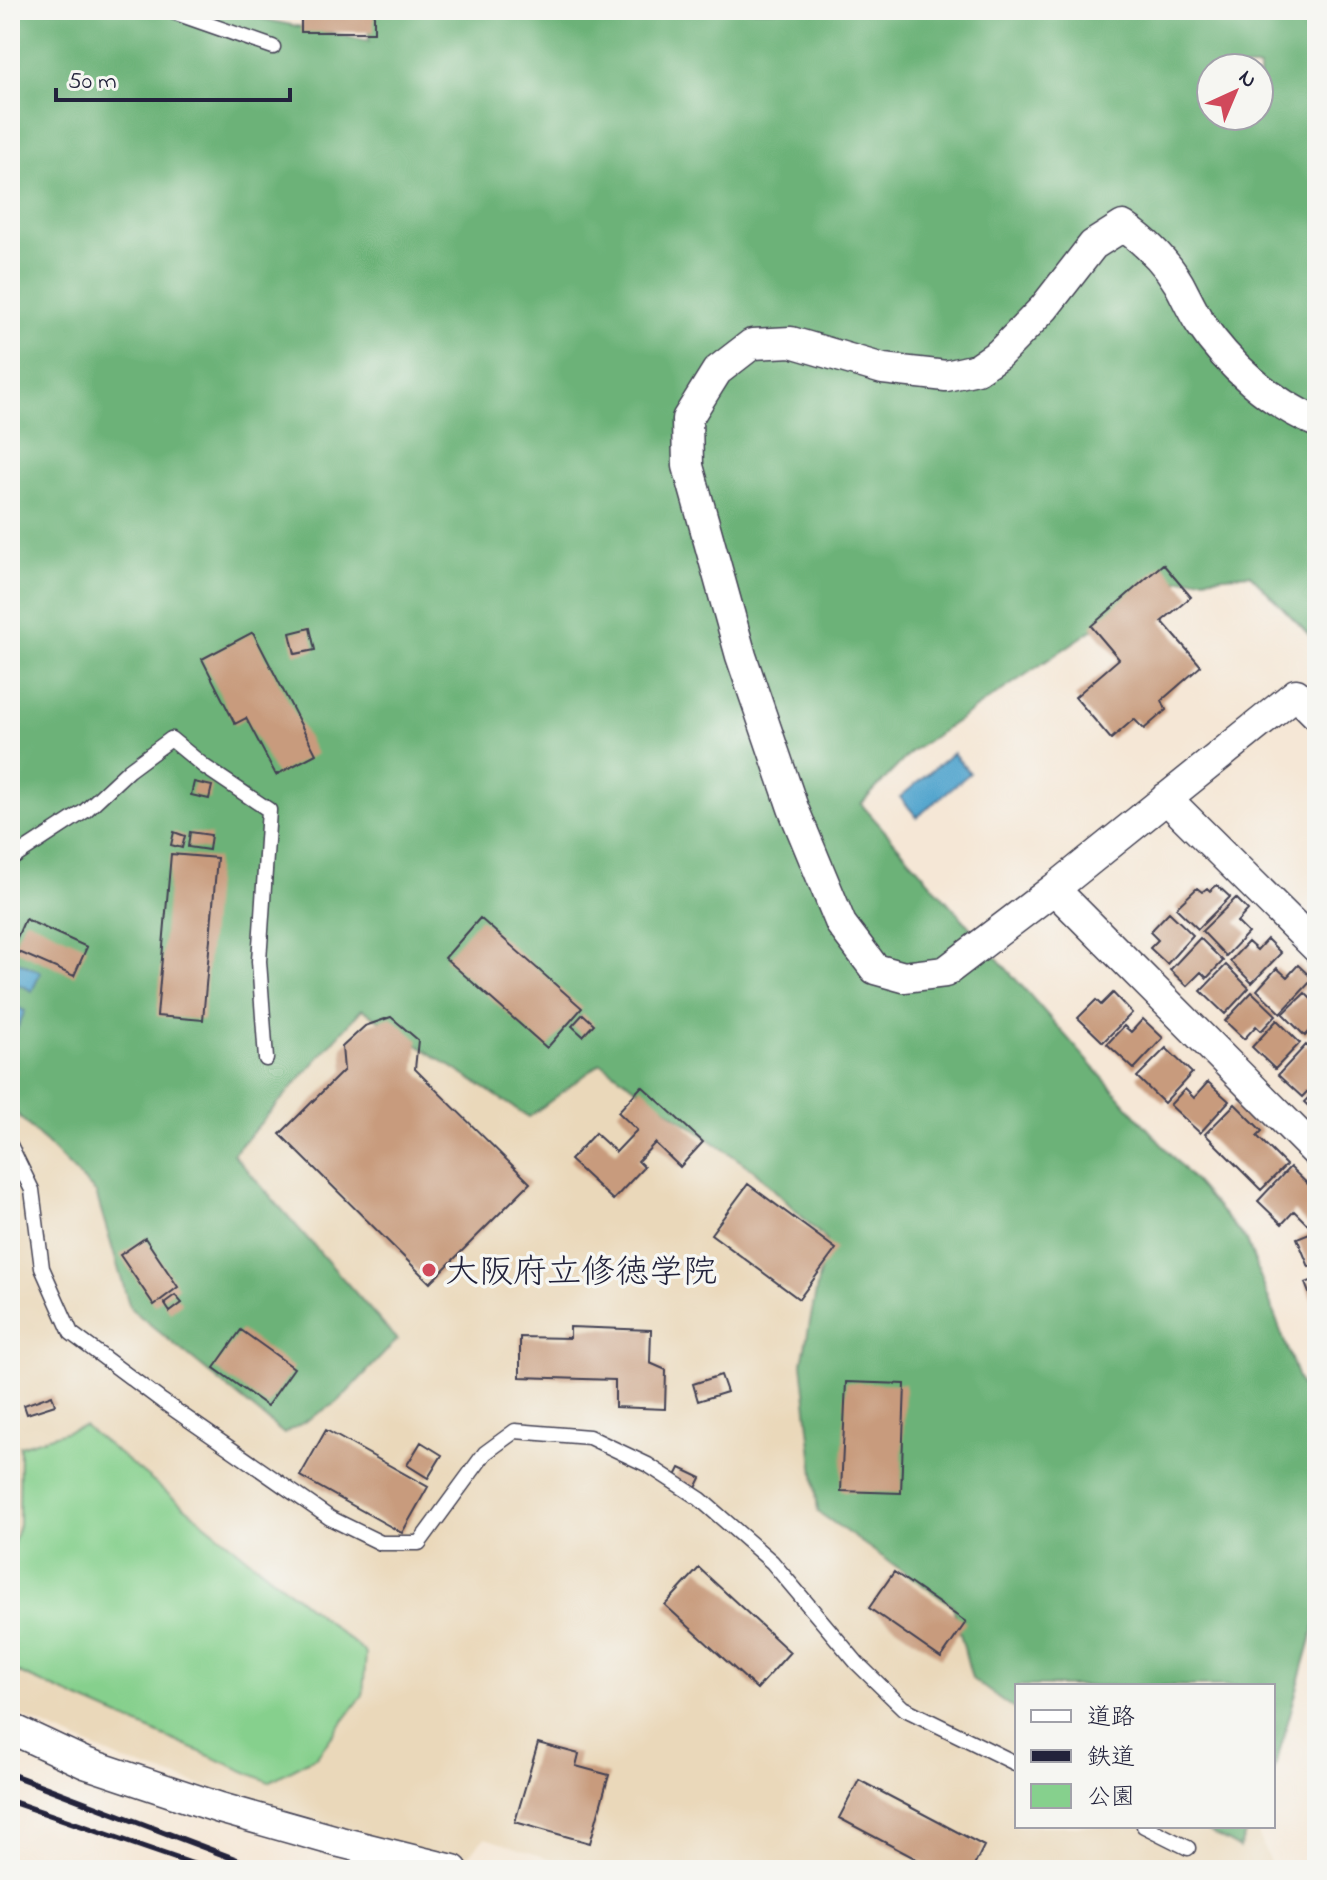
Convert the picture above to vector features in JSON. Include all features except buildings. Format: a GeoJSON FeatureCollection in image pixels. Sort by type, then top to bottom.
{"type":"FeatureCollection","features":[{"type":"Feature","properties":{"kind":"street"},"geometry":{"type":"LineString","coordinates":[[1317,422],[1291,411],[1242,373],[1200,324],[1177,281],[1147,242],[1123,226],[1093,245],[1044,308],[999,354],[977,369],[946,376],[883,369],[791,342],[752,344],[717,371],[687,419],[688,466],[741,656],[793,808],[841,924],[875,969],[904,977],[945,972],[1054,889],[1296,694],[1317,715]]}},
{"type":"Feature","properties":{"kind":"street"},"geometry":{"type":"LineString","coordinates":[[1166,798],[1317,948]]}},
{"type":"Feature","properties":{"kind":"street"},"geometry":{"type":"LineString","coordinates":[[1054,889],[1317,1153]]}},
{"type":"Feature","properties":{"kind":"street"},"geometry":{"type":"LineString","coordinates":[[10,1728],[85,1763],[220,1808],[453,1870]]}},
{"type":"Feature","properties":{"kind":"lane"},"geometry":{"type":"LineString","coordinates":[[167,10],[273,47]]}},
{"type":"Feature","properties":{"kind":"lane"},"geometry":{"type":"LineString","coordinates":[[10,860],[85,811],[129,770],[171,739],[205,767],[269,810],[259,961],[266,1059]]}},
{"type":"Feature","properties":{"kind":"lane"},"geometry":{"type":"LineString","coordinates":[[10,1145],[32,1190],[42,1268],[71,1333],[162,1401],[330,1518],[381,1543],[419,1543],[485,1453],[515,1431],[589,1437],[648,1465],[700,1499],[772,1562],[857,1663],[903,1708],[1015,1763]]}},
{"type":"Feature","properties":{"kind":"lane"},"geometry":{"type":"LineString","coordinates":[[1148,1828],[1188,1848]]}},
{"type":"Feature","properties":{"kind":"shaded area","name":"大阪府立修徳学院"},"geometry":{"type":"Polygon","coordinates":[[[10,701],[843,1208],[1016,1684],[1015,1828],[1256,1828],[1273,1870],[584,1870],[485,1838],[457,1866],[124,1761],[10,1711],[10,701]]]}},
{"type":"Feature","properties":{"kind":"green space"},"geometry":{"type":"Polygon","coordinates":[[[10,10],[219,10],[369,41],[368,10],[1317,10],[1317,643],[1250,574],[1165,581],[911,752],[861,804],[1247,1241],[1317,1429],[1317,1618],[1275,1768],[1275,1684],[1015,1684],[1015,1710],[972,1679],[953,1606],[818,1512],[802,1363],[826,1240],[756,1172],[601,1063],[529,1117],[362,1009],[233,1154],[397,1340],[339,1401],[284,1434],[130,1308],[96,1193],[10,1107],[10,10]]]}},
{"type":"Feature","properties":{"kind":"green space"},"geometry":{"type":"Polygon","coordinates":[[[84,1426],[366,1653],[363,1695],[317,1756],[269,1782],[10,1669],[10,1554],[19,1525],[20,1446],[84,1426]]]}},
{"type":"Feature","properties":{"kind":"green space"},"geometry":{"type":"Polygon","coordinates":[[[1203,1828],[1248,1828],[1239,1848],[1203,1828]]]}},
{"type":"Feature","properties":{"kind":"water"},"geometry":{"type":"Polygon","coordinates":[[[953,753],[970,773],[917,817],[900,797],[953,753]]]}},
{"type":"Feature","properties":{"kind":"water"},"geometry":{"type":"Polygon","coordinates":[[[10,958],[41,972],[32,991],[10,980],[10,958]]]}},
{"type":"Feature","properties":{"kind":"water"},"geometry":{"type":"Polygon","coordinates":[[[10,1004],[25,1011],[10,1044],[10,1004]]]}},
{"type":"Feature","properties":{"kind":"railway"},"geometry":{"type":"LineString","coordinates":[[10,1774],[264,1870]]}},
{"type":"Feature","properties":{"kind":"railway"},"geometry":{"type":"LineString","coordinates":[[10,1801],[210,1870]]}},
{"type":"Feature","properties":{"kind":"place","name":"大阪府立修徳学院"},"geometry":{"type":"Point","coordinates":[429,1270]}}]}
